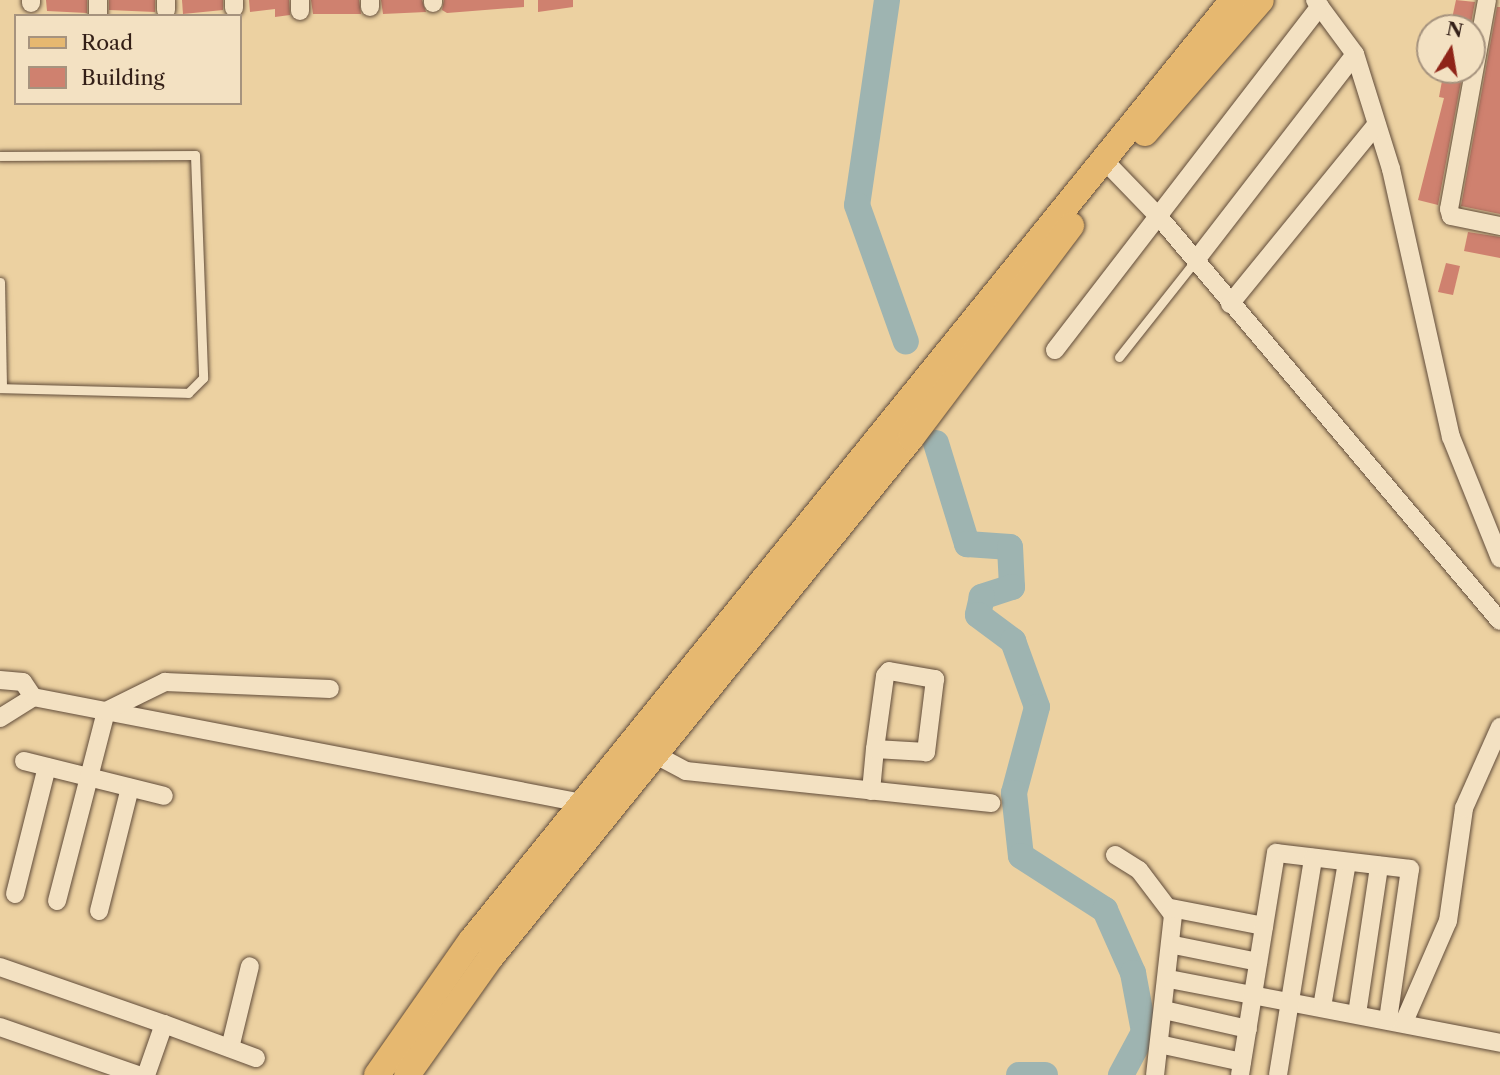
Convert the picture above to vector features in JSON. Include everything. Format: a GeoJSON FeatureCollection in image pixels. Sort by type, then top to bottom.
{"type":"FeatureCollection","features":[{"type":"Feature","properties":{"kind":"main road"},"geometry":{"type":"LineString","coordinates":[[407,1075],[598,807],[1108,164],[1233,0]]}},
{"type":"Feature","properties":{"kind":"main road"},"geometry":{"type":"LineString","coordinates":[[377,1075],[471,941],[598,807],[656,755],[911,438],[1108,164],[1261,0]]}},
{"type":"Feature","properties":{"kind":"street"},"geometry":{"type":"LineString","coordinates":[[1487,0],[1449,209],[1451,216],[1500,226]]}},
{"type":"Feature","properties":{"kind":"street"},"geometry":{"type":"LineString","coordinates":[[1055,350],[1160,218],[1318,3],[1355,54],[1377,124],[1451,437],[1500,558]]}},
{"type":"Feature","properties":{"kind":"street"},"geometry":{"type":"LineString","coordinates":[[1196,260],[1355,54]]}},
{"type":"Feature","properties":{"kind":"street"},"geometry":{"type":"LineString","coordinates":[[1230,304],[1377,124]]}},
{"type":"Feature","properties":{"kind":"street"},"geometry":{"type":"LineString","coordinates":[[1108,164],[1160,218],[1500,621]]}},
{"type":"Feature","properties":{"kind":"street"},"geometry":{"type":"LineString","coordinates":[[870,791],[876,749],[887,673],[935,679],[926,752],[876,749]]}},
{"type":"Feature","properties":{"kind":"street"},"geometry":{"type":"LineString","coordinates":[[0,680],[23,682],[33,697]]}},
{"type":"Feature","properties":{"kind":"street"},"geometry":{"type":"LineString","coordinates":[[57,901],[87,776],[106,711],[156,683],[330,689]]}},
{"type":"Feature","properties":{"kind":"street"},"geometry":{"type":"LineString","coordinates":[[0,718],[33,697],[598,807]]}},
{"type":"Feature","properties":{"kind":"street"},"geometry":{"type":"LineString","coordinates":[[1396,1021],[1448,921],[1464,808],[1500,727]]}},
{"type":"Feature","properties":{"kind":"street"},"geometry":{"type":"LineString","coordinates":[[656,755],[678,770],[991,803]]}},
{"type":"Feature","properties":{"kind":"street"},"geometry":{"type":"LineString","coordinates":[[24,761],[164,796]]}},
{"type":"Feature","properties":{"kind":"street"},"geometry":{"type":"LineString","coordinates":[[15,894],[47,766]]}},
{"type":"Feature","properties":{"kind":"street"},"geometry":{"type":"LineString","coordinates":[[99,911],[130,788]]}},
{"type":"Feature","properties":{"kind":"street"},"geometry":{"type":"LineString","coordinates":[[1115,855],[1139,870],[1171,908],[1174,945],[1155,1075]]}},
{"type":"Feature","properties":{"kind":"street"},"geometry":{"type":"LineString","coordinates":[[1159,1044],[1241,1068],[1274,856],[1379,866],[1411,874],[1396,1021]]}},
{"type":"Feature","properties":{"kind":"street"},"geometry":{"type":"LineString","coordinates":[[1278,1075],[1313,858]]}},
{"type":"Feature","properties":{"kind":"street"},"geometry":{"type":"LineString","coordinates":[[1322,1007],[1347,862]]}},
{"type":"Feature","properties":{"kind":"street"},"geometry":{"type":"LineString","coordinates":[[1357,1014],[1379,866]]}},
{"type":"Feature","properties":{"kind":"street"},"geometry":{"type":"LineString","coordinates":[[1171,908],[1264,926]]}},
{"type":"Feature","properties":{"kind":"street"},"geometry":{"type":"LineString","coordinates":[[1174,945],[1258,962]]}},
{"type":"Feature","properties":{"kind":"street"},"geometry":{"type":"LineString","coordinates":[[230,1048],[250,966]]}},
{"type":"Feature","properties":{"kind":"street"},"geometry":{"type":"LineString","coordinates":[[0,967],[256,1058]]}},
{"type":"Feature","properties":{"kind":"street"},"geometry":{"type":"LineString","coordinates":[[1169,979],[1500,1043]]}},
{"type":"Feature","properties":{"kind":"street"},"geometry":{"type":"LineString","coordinates":[[1164,1010],[1248,1028]]}},
{"type":"Feature","properties":{"kind":"street"},"geometry":{"type":"LineString","coordinates":[[146,1075],[164,1024]]}},
{"type":"Feature","properties":{"kind":"street"},"geometry":{"type":"LineString","coordinates":[[0,1027],[138,1075]]}},
{"type":"Feature","properties":{"kind":"lane"},"geometry":{"type":"LineString","coordinates":[[0,156],[195,155],[203,378],[188,393],[1,388],[0,282]]}},
{"type":"Feature","properties":{"kind":"lane"},"geometry":{"type":"LineString","coordinates":[[1119,357],[1196,260]]}},
{"type":"Feature","properties":{"kind":"building"},"geometry":{"type":"Polygon","coordinates":[[[46,0],[87,0],[87,13],[47,11],[46,0]]]}},
{"type":"Feature","properties":{"kind":"building"},"geometry":{"type":"Polygon","coordinates":[[[109,0],[155,0],[155,12],[109,10],[109,0]]]}},
{"type":"Feature","properties":{"kind":"building"},"geometry":{"type":"Polygon","coordinates":[[[182,0],[223,0],[223,10],[183,14],[182,0]]]}},
{"type":"Feature","properties":{"kind":"building"},"geometry":{"type":"Polygon","coordinates":[[[249,0],[289,0],[290,15],[275,17],[275,9],[250,12],[249,0]]]}},
{"type":"Feature","properties":{"kind":"building"},"geometry":{"type":"Polygon","coordinates":[[[311,0],[359,0],[361,14],[313,14],[311,0]]]}},
{"type":"Feature","properties":{"kind":"building"},"geometry":{"type":"Polygon","coordinates":[[[381,0],[422,0],[426,12],[383,14],[381,0]]]}},
{"type":"Feature","properties":{"kind":"building"},"geometry":{"type":"Polygon","coordinates":[[[444,0],[524,0],[524,7],[447,13],[442,10],[444,0]]]}},
{"type":"Feature","properties":{"kind":"building"},"geometry":{"type":"Polygon","coordinates":[[[538,0],[573,0],[573,7],[538,12],[538,0]]]}},
{"type":"Feature","properties":{"kind":"building"},"geometry":{"type":"Polygon","coordinates":[[[1456,0],[1475,2],[1473,14],[1453,14],[1456,0]]]}},
{"type":"Feature","properties":{"kind":"building"},"geometry":{"type":"Polygon","coordinates":[[[1497,7],[1500,7],[1500,214],[1461,206],[1483,84],[1486,84],[1486,68],[1497,7]]]}},
{"type":"Feature","properties":{"kind":"building"},"geometry":{"type":"Polygon","coordinates":[[[1441,84],[1461,84],[1438,205],[1418,200],[1444,98],[1439,97],[1441,84]]]}},
{"type":"Feature","properties":{"kind":"building"},"geometry":{"type":"Polygon","coordinates":[[[1468,232],[1500,237],[1500,258],[1464,251],[1468,232]]]}},
{"type":"Feature","properties":{"kind":"building"},"geometry":{"type":"Polygon","coordinates":[[[1446,263],[1460,266],[1453,295],[1438,292],[1446,263]]]}},
{"type":"Feature","properties":{"kind":"waterway"},"geometry":{"type":"LineString","coordinates":[[887,0],[857,205],[906,342]]}},
{"type":"Feature","properties":{"kind":"waterway"},"geometry":{"type":"LineString","coordinates":[[936,443],[967,544],[1010,547],[1012,587],[982,597],[978,615],[1013,641],[1037,707],[1014,793],[1021,856],[1105,910],[1133,973],[1144,1032],[1121,1075]]}},
{"type":"Feature","properties":{"kind":"waterway"},"geometry":{"type":"LineString","coordinates":[[1019,1075],[1045,1075]]}}]}
